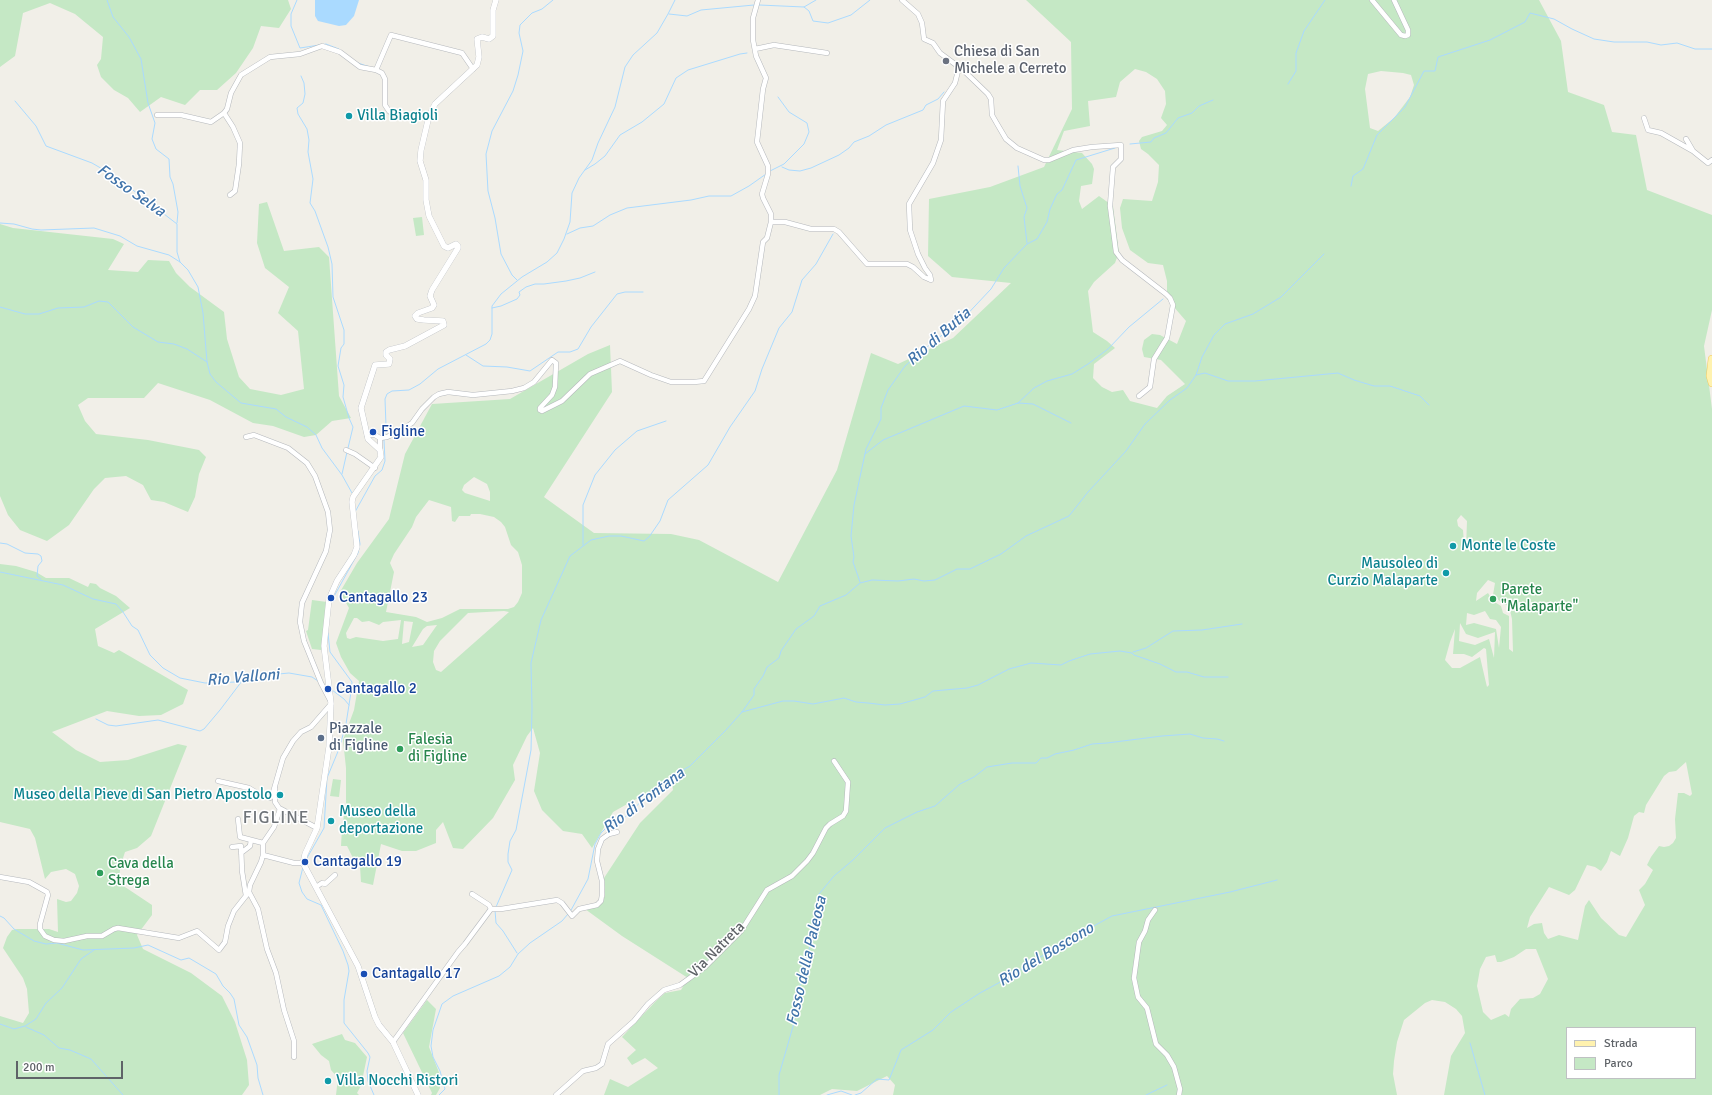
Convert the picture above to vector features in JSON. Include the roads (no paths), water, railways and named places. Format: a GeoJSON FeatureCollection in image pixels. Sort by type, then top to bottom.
{"type":"FeatureCollection","features":[{"type":"Feature","properties":{"kind":"main road"},"geometry":{"type":"LineString","coordinates":[[1712,358],[1710,376],[1712,384]]}},
{"type":"Feature","properties":{"kind":"street"},"geometry":{"type":"LineString","coordinates":[[380,450],[369,440],[361,408],[375,365],[389,364],[390,359],[386,355],[389,350],[405,346],[444,326],[443,321],[417,319],[415,316],[418,313],[434,306],[430,296],[432,290],[458,248],[456,244],[448,248],[444,246],[426,208],[426,180],[421,167],[420,155],[429,116],[439,100],[477,65],[479,57],[477,39],[482,37],[489,39],[493,36],[493,10],[496,0]]}},
{"type":"Feature","properties":{"kind":"street"},"geometry":{"type":"LineString","coordinates":[[368,436],[375,435],[383,437],[412,423],[422,409],[434,397],[440,394],[448,392],[473,395],[512,391],[524,388],[534,382],[552,360],[556,363],[555,387],[552,395],[540,408],[542,411],[562,401],[590,374],[620,361],[671,382],[704,381],[749,309],[755,296],[763,242],[767,238],[771,222],[771,214],[762,194],[768,174],[768,166],[760,152],[757,136],[763,89],[766,78],[756,56],[755,49],[753,18],[758,0]]}},
{"type":"Feature","properties":{"kind":"street"},"geometry":{"type":"LineString","coordinates":[[902,0],[918,14],[922,23],[924,39],[933,43],[940,52],[988,94],[992,115],[1006,139],[1017,148],[1044,160],[1049,160],[1073,150],[1092,147],[1121,146],[1121,159],[1113,167],[1110,206],[1116,252],[1122,260],[1166,294],[1170,298],[1173,305],[1167,338],[1154,359],[1150,387],[1139,396]]}},
{"type":"Feature","properties":{"kind":"street"},"geometry":{"type":"LineString","coordinates":[[1372,0],[1401,35],[1408,35],[1408,30],[1394,0]]}},
{"type":"Feature","properties":{"kind":"street"},"geometry":{"type":"LineString","coordinates":[[376,70],[391,35],[462,53],[473,69]]}},
{"type":"Feature","properties":{"kind":"street"},"geometry":{"type":"LineString","coordinates":[[755,49],[774,45],[827,53]]}},
{"type":"Feature","properties":{"kind":"street"},"geometry":{"type":"LineString","coordinates":[[157,115],[181,115],[212,122],[227,109],[233,88],[241,75],[270,57],[300,54],[322,46],[340,52],[360,67],[376,70],[382,73],[385,79],[384,101],[389,111],[394,115],[429,116]]}},
{"type":"Feature","properties":{"kind":"street"},"geometry":{"type":"LineString","coordinates":[[771,222],[785,222],[811,229],[834,229],[839,232],[867,264],[907,264],[913,267],[924,277],[931,280],[930,275],[918,254],[910,230],[909,204],[933,163],[941,140],[943,100],[955,83],[958,67]]}},
{"type":"Feature","properties":{"kind":"street"},"geometry":{"type":"LineString","coordinates":[[224,113],[234,127],[240,143],[235,192],[230,195]]}},
{"type":"Feature","properties":{"kind":"street"},"geometry":{"type":"LineString","coordinates":[[1644,118],[1648,130],[1662,133],[1693,151],[1708,163],[1712,160]]}},
{"type":"Feature","properties":{"kind":"street"},"geometry":{"type":"LineString","coordinates":[[1686,139],[1693,151]]}},
{"type":"Feature","properties":{"kind":"street"},"geometry":{"type":"LineString","coordinates":[[246,437],[254,435],[288,448],[307,463],[315,476],[328,512],[330,530],[326,551],[302,603],[300,622],[304,641],[331,704]]}},
{"type":"Feature","properties":{"kind":"street"},"geometry":{"type":"LineString","coordinates":[[383,437],[380,450],[381,457],[352,497],[357,547],[329,599],[324,646],[331,704],[329,747],[317,828],[305,854],[304,865],[358,966],[375,1017],[393,1042],[418,1095]]}},
{"type":"Feature","properties":{"kind":"street"},"geometry":{"type":"LineString","coordinates":[[350,452],[374,468]]}},
{"type":"Feature","properties":{"kind":"street"},"geometry":{"type":"LineString","coordinates":[[218,781],[249,788],[270,798],[272,796],[283,758],[293,741],[301,732],[306,731],[331,704]]}},
{"type":"Feature","properties":{"kind":"street","name":"Via Natreta"},"geometry":{"type":"LineString","coordinates":[[556,1095],[583,1071],[596,1068],[602,1064],[608,1044],[634,1020],[648,1004],[664,990],[680,985],[705,967],[741,931],[767,890],[792,876],[807,861],[813,853],[826,828],[843,816],[846,811],[848,782],[834,761]]}},
{"type":"Feature","properties":{"kind":"street"},"geometry":{"type":"LineString","coordinates":[[274,787],[276,796],[275,802],[280,809],[317,828]]}},
{"type":"Feature","properties":{"kind":"street"},"geometry":{"type":"LineString","coordinates":[[0,877],[29,882],[47,892],[48,895],[40,929],[45,936],[54,940],[64,941],[87,936],[102,936],[118,928],[179,938],[197,931],[220,950],[225,942],[228,926],[234,911],[247,894],[261,862],[264,843],[274,827],[280,809]]}},
{"type":"Feature","properties":{"kind":"street"},"geometry":{"type":"LineString","coordinates":[[238,819],[240,837],[264,843]]}},
{"type":"Feature","properties":{"kind":"street"},"geometry":{"type":"LineString","coordinates":[[491,909],[501,910],[557,900],[562,903],[572,916],[579,909],[597,905],[601,901],[602,895],[602,881],[597,860],[598,849],[602,840],[609,834],[617,832]]}},
{"type":"Feature","properties":{"kind":"street"},"geometry":{"type":"LineString","coordinates":[[232,847],[241,846],[249,839]]}},
{"type":"Feature","properties":{"kind":"street"},"geometry":{"type":"LineString","coordinates":[[241,853],[250,846],[249,839]]}},
{"type":"Feature","properties":{"kind":"street"},"geometry":{"type":"LineString","coordinates":[[241,846],[242,872],[247,894],[258,910],[267,949],[276,973],[284,1010],[294,1040],[294,1057]]}},
{"type":"Feature","properties":{"kind":"street"},"geometry":{"type":"LineString","coordinates":[[263,855],[304,865]]}},
{"type":"Feature","properties":{"kind":"street"},"geometry":{"type":"LineString","coordinates":[[316,887],[325,884],[335,875]]}},
{"type":"Feature","properties":{"kind":"street"},"geometry":{"type":"LineString","coordinates":[[472,894],[489,905],[491,909]]}},
{"type":"Feature","properties":{"kind":"street"},"geometry":{"type":"LineString","coordinates":[[393,1042],[491,909]]}},
{"type":"Feature","properties":{"kind":"street"},"geometry":{"type":"LineString","coordinates":[[1155,910],[1148,920],[1145,931],[1139,942],[1134,978],[1138,997],[1147,1008],[1156,1044],[1167,1055],[1174,1067],[1180,1089],[1179,1095]]}},
{"type":"Feature","properties":{"kind":"water"},"geometry":{"type":"Polygon","coordinates":[[[315,0],[359,0],[354,16],[346,25],[339,26],[318,21],[315,16],[315,0]]]}},
{"type":"Feature","properties":{"kind":"waterway","name":"Fosso Selva"},"geometry":{"type":"LineString","coordinates":[[107,0],[113,17],[129,37],[141,59],[148,103],[155,123],[152,139],[156,149],[169,159],[170,177],[173,184],[178,212],[177,223]]}},
{"type":"Feature","properties":{"kind":"waterway"},"geometry":{"type":"LineString","coordinates":[[297,0],[291,14],[291,26],[300,48],[326,44],[339,49]]}},
{"type":"Feature","properties":{"kind":"waterway"},"geometry":{"type":"LineString","coordinates":[[517,280],[512,275],[501,254],[495,218],[488,191],[486,154],[492,131],[513,91],[518,75],[523,51],[519,33],[520,25],[532,13],[542,9],[553,0]]}},
{"type":"Feature","properties":{"kind":"waterway"},"geometry":{"type":"LineString","coordinates":[[385,435],[385,399],[387,394],[392,391],[409,390],[420,384],[438,369],[486,344],[490,340],[492,334],[492,306],[501,294],[522,277],[547,262],[557,253],[570,222],[572,193],[579,178],[592,160],[598,143],[615,107],[625,67],[633,55],[657,33],[675,0]]}},
{"type":"Feature","properties":{"kind":"waterway"},"geometry":{"type":"LineString","coordinates":[[759,5],[804,7],[816,0]]}},
{"type":"Feature","properties":{"kind":"waterway"},"geometry":{"type":"LineString","coordinates":[[804,7],[809,11],[813,21],[828,23],[851,15],[870,0]]}},
{"type":"Feature","properties":{"kind":"waterway"},"geometry":{"type":"LineString","coordinates":[[1288,84],[1296,71],[1296,53],[1304,31],[1325,0]]}},
{"type":"Feature","properties":{"kind":"waterway"},"geometry":{"type":"LineString","coordinates":[[669,14],[687,16],[701,10],[754,5]]}},
{"type":"Feature","properties":{"kind":"waterway"},"geometry":{"type":"LineString","coordinates":[[1351,186],[1353,176],[1363,169],[1377,135],[1405,107],[1424,71],[1435,71],[1438,57],[1490,40],[1525,22],[1530,13],[1554,19],[1594,39],[1614,42],[1647,42],[1661,45],[1677,43],[1695,49],[1712,49]]}},
{"type":"Feature","properties":{"kind":"waterway"},"geometry":{"type":"LineString","coordinates":[[585,170],[605,156],[620,135],[642,122],[664,104],[676,78],[688,70],[747,53]]}},
{"type":"Feature","properties":{"kind":"waterway"},"geometry":{"type":"LineString","coordinates":[[358,63],[370,67]]}},
{"type":"Feature","properties":{"kind":"waterway"},"geometry":{"type":"LineString","coordinates":[[301,76],[304,83],[305,94],[303,103],[297,108],[298,114],[307,129],[309,140],[308,152],[313,179],[310,203],[315,211],[328,247],[332,264],[333,297],[344,330],[344,344],[341,348],[338,366],[344,385],[343,397],[353,427],[348,448]]}},
{"type":"Feature","properties":{"kind":"waterway"},"geometry":{"type":"LineString","coordinates":[[782,167],[789,170],[800,171],[811,168],[839,155],[849,148],[854,142],[869,136],[886,125],[923,110],[926,105],[938,99],[944,92]]}},
{"type":"Feature","properties":{"kind":"waterway"},"geometry":{"type":"LineString","coordinates":[[770,171],[784,164],[804,144],[809,132],[807,123],[789,112],[778,97]]}},
{"type":"Feature","properties":{"kind":"waterway","name":"Rio di Butia"},"geometry":{"type":"LineString","coordinates":[[1130,144],[1151,142],[1154,138],[1166,133],[1178,118],[1192,113],[1199,106],[1213,100]]}},
{"type":"Feature","properties":{"kind":"waterway","name":"Fosso Selva"},"geometry":{"type":"LineString","coordinates":[[15,101],[36,126],[46,146],[92,163],[116,177],[177,224],[177,252],[180,262]]}},
{"type":"Feature","properties":{"kind":"waterway","name":"Rio di Butia"},"geometry":{"type":"LineString","coordinates":[[860,582],[853,562],[854,557],[851,536],[854,505],[866,449],[881,419],[881,408],[888,390],[905,366],[934,341],[959,323],[991,289],[1004,268],[1027,244],[1037,239],[1047,222],[1050,209],[1057,194],[1062,190],[1076,160],[1115,148]]}},
{"type":"Feature","properties":{"kind":"waterway"},"geometry":{"type":"LineString","coordinates":[[1018,166],[1020,186],[1027,208],[1024,217],[1027,243]]}},
{"type":"Feature","properties":{"kind":"waterway"},"geometry":{"type":"LineString","coordinates":[[567,234],[580,228],[593,226],[610,215],[627,208],[691,200],[709,196],[731,196],[766,174]]}},
{"type":"Feature","properties":{"kind":"waterway","name":"Fosso Selva"},"geometry":{"type":"LineString","coordinates":[[0,223],[14,224],[41,230],[94,228],[120,236],[137,246],[169,255],[180,262],[188,270],[198,287],[203,313],[207,362],[210,374],[216,382],[241,403],[276,409],[286,417],[307,427],[316,435],[322,448],[342,475],[352,493]]}},
{"type":"Feature","properties":{"kind":"waterway"},"geometry":{"type":"LineString","coordinates":[[496,907],[512,870],[508,862],[510,841],[516,830],[531,750],[531,663],[541,620],[570,556],[591,540],[609,536],[621,536],[644,541],[649,537],[660,521],[668,500],[708,465],[730,427],[755,391],[762,369],[779,328],[792,312],[802,280],[816,264],[833,234]]}},
{"type":"Feature","properties":{"kind":"waterway"},"geometry":{"type":"LineString","coordinates":[[570,912],[588,879],[595,844],[601,833],[612,822],[621,821],[654,789],[676,777],[678,773],[690,766],[726,730],[742,712],[754,695],[754,689],[767,667],[779,658],[781,651],[796,629],[814,616],[820,606],[846,595],[860,583],[872,580],[935,580],[957,569],[970,569],[1001,554],[1026,536],[1069,516],[1088,492],[1126,451],[1145,424],[1170,400],[1187,388],[1196,375],[1202,357],[1214,335],[1225,324],[1253,314],[1281,297],[1324,254]]}},
{"type":"Feature","properties":{"kind":"waterway"},"geometry":{"type":"LineString","coordinates":[[492,308],[517,299],[520,295],[519,292],[526,287],[535,284],[580,278],[595,272]]}},
{"type":"Feature","properties":{"kind":"waterway"},"geometry":{"type":"LineString","coordinates":[[466,355],[483,366],[507,367],[530,371],[558,352],[570,352],[578,349],[591,327],[617,294],[625,292],[643,292]]}},
{"type":"Feature","properties":{"kind":"waterway"},"geometry":{"type":"LineString","coordinates":[[865,454],[883,440],[964,406],[997,410],[1018,403],[1034,388],[1047,381],[1072,374],[1088,364],[1108,349],[1129,327],[1163,299]]}},
{"type":"Feature","properties":{"kind":"waterway"},"geometry":{"type":"LineString","coordinates":[[0,307],[25,314],[39,314],[58,308],[84,307],[99,301],[108,302],[133,327],[158,342],[174,344],[187,349],[207,362]]}},
{"type":"Feature","properties":{"kind":"waterway"},"geometry":{"type":"LineString","coordinates":[[1196,375],[1205,373],[1228,381],[1255,381],[1338,373],[1374,386],[1390,386],[1420,396],[1429,405]]}},
{"type":"Feature","properties":{"kind":"waterway"},"geometry":{"type":"LineString","coordinates":[[1018,403],[1033,404],[1071,423]]}},
{"type":"Feature","properties":{"kind":"waterway"},"geometry":{"type":"LineString","coordinates":[[583,545],[583,505],[595,475],[615,450],[637,431],[666,421]]}},
{"type":"Feature","properties":{"kind":"waterway"},"geometry":{"type":"LineString","coordinates":[[355,512],[375,476],[382,470],[385,461],[384,440]]}},
{"type":"Feature","properties":{"kind":"waterway"},"geometry":{"type":"LineString","coordinates":[[342,474],[347,452]]}},
{"type":"Feature","properties":{"kind":"waterway"},"geometry":{"type":"LineString","coordinates":[[332,600],[358,553],[360,544],[358,531]]}},
{"type":"Feature","properties":{"kind":"waterway"},"geometry":{"type":"LineString","coordinates":[[0,543],[7,544],[25,553],[38,554],[41,556],[42,561],[38,566],[37,576],[41,579]]}},
{"type":"Feature","properties":{"kind":"waterway","name":"Rio Valloni"},"geometry":{"type":"LineString","coordinates":[[0,572],[63,585],[93,599],[116,604],[132,626],[138,630],[150,655],[163,668],[180,678],[205,683],[237,682],[258,676],[289,673],[312,677],[318,681]]}},
{"type":"Feature","properties":{"kind":"waterway"},"geometry":{"type":"LineString","coordinates":[[1133,652],[1146,648],[1173,631],[1202,630],[1242,624]]}},
{"type":"Feature","properties":{"kind":"waterway"},"geometry":{"type":"LineString","coordinates":[[307,858],[324,828],[327,778],[339,749],[346,724],[352,682],[330,652],[328,633]]}},
{"type":"Feature","properties":{"kind":"waterway"},"geometry":{"type":"LineString","coordinates":[[742,712],[783,701],[813,704],[844,698],[856,702],[885,705],[900,704],[925,697],[933,691],[967,688],[978,685],[1009,669],[1031,663],[1061,665],[1090,654],[1120,651],[1132,653],[1176,672],[1187,672],[1204,677],[1228,677]]}},
{"type":"Feature","properties":{"kind":"waterway"},"geometry":{"type":"LineString","coordinates":[[96,719],[108,725],[116,726],[158,720],[200,731],[204,729],[220,710],[242,681]]}},
{"type":"Feature","properties":{"kind":"waterway","name":"Rio Valloni"},"geometry":{"type":"LineString","coordinates":[[332,690],[349,705]]}},
{"type":"Feature","properties":{"kind":"waterway","name":"Fosso della Paleosa"},"geometry":{"type":"LineString","coordinates":[[779,1095],[779,1075],[794,1023],[798,988],[805,978],[806,962],[812,937],[815,931],[819,894],[834,876],[853,860],[885,828],[917,812],[935,806],[960,784],[974,777],[987,767],[1012,763],[1036,763],[1041,758],[1047,758],[1055,754],[1092,744],[1162,736],[1190,734],[1203,738],[1224,741]]}},
{"type":"Feature","properties":{"kind":"waterway"},"geometry":{"type":"LineString","coordinates":[[303,867],[299,883],[302,892],[307,899],[321,905],[348,965],[349,971],[344,1000],[344,1023],[370,1057],[367,1071],[368,1081],[374,1095]]}},
{"type":"Feature","properties":{"kind":"waterway","name":"Rio del Boscono"},"geometry":{"type":"LineString","coordinates":[[855,1095],[861,1093],[877,1079],[889,1080],[901,1050],[933,1030],[951,1012],[1066,941],[1112,916],[1230,892],[1277,880]]}},
{"type":"Feature","properties":{"kind":"waterway"},"geometry":{"type":"LineString","coordinates":[[495,910],[496,923],[517,953]]}},
{"type":"Feature","properties":{"kind":"waterway","name":"Rio di Fontana"},"geometry":{"type":"LineString","coordinates":[[439,1095],[445,1089],[440,1071],[433,1057],[431,1046],[433,1030],[442,1004],[453,996],[499,976],[510,967],[518,954],[530,943],[562,921],[568,914]]}},
{"type":"Feature","properties":{"kind":"waterway"},"geometry":{"type":"LineString","coordinates":[[0,916],[4,918],[14,929],[34,941],[46,944],[57,943],[83,950],[134,948],[148,945],[181,960],[189,958],[216,974],[223,986],[234,999],[239,1025],[247,1037],[257,1065],[258,1078],[263,1095]]}},
{"type":"Feature","properties":{"kind":"waterway"},"geometry":{"type":"LineString","coordinates":[[0,1024],[14,1029],[25,1026],[36,1019],[46,1003],[62,988],[81,959],[94,950]]}},
{"type":"Feature","properties":{"kind":"waterway"},"geometry":{"type":"LineString","coordinates":[[26,1027],[44,1035],[59,1048],[70,1050],[91,1059],[123,1095]]}},
{"type":"Feature","properties":{"kind":"waterway"},"geometry":{"type":"LineString","coordinates":[[1470,1043],[1485,1095]]}},
{"type":"Feature","properties":{"kind":"waterway"},"geometry":{"type":"LineString","coordinates":[[1146,1095],[1167,1085]]}},
{"type":"Feature","properties":{"kind":"waterway","name":"Rio del Boscono"},"geometry":{"type":"LineString","coordinates":[[827,1095],[841,1091],[852,1095]]}},
{"type":"Feature","properties":{"kind":"place","name":"Chiesa di San Michele a Cerreto"},"geometry":{"type":"Point","coordinates":[946,61]}},
{"type":"Feature","properties":{"kind":"place","name":"Villa Biagioli"},"geometry":{"type":"Point","coordinates":[349,116]}},
{"type":"Feature","properties":{"kind":"place","name":"Figline"},"geometry":{"type":"Point","coordinates":[373,432]}},
{"type":"Feature","properties":{"kind":"place","name":"Monte le Coste"},"geometry":{"type":"Point","coordinates":[1453,546]}},
{"type":"Feature","properties":{"kind":"place","name":"Mausoleo di Curzio Malaparte"},"geometry":{"type":"Point","coordinates":[1446,573]}},
{"type":"Feature","properties":{"kind":"place","name":"Cantagallo 23"},"geometry":{"type":"Point","coordinates":[331,598]}},
{"type":"Feature","properties":{"kind":"place","name":"Parete \"Malaparte\""},"geometry":{"type":"Point","coordinates":[1493,599]}},
{"type":"Feature","properties":{"kind":"place","name":"Cantagallo 2"},"geometry":{"type":"Point","coordinates":[328,689]}},
{"type":"Feature","properties":{"kind":"place","name":"Piazzale di Figline"},"geometry":{"type":"Point","coordinates":[321,738]}},
{"type":"Feature","properties":{"kind":"place","name":"Falesia di Figline"},"geometry":{"type":"Point","coordinates":[400,749]}},
{"type":"Feature","properties":{"kind":"place","name":"Museo della Pieve di San Pietro Apostolo"},"geometry":{"type":"Point","coordinates":[280,795]}},
{"type":"Feature","properties":{"kind":"place","name":"Museo della deportazione"},"geometry":{"type":"Point","coordinates":[331,821]}},
{"type":"Feature","properties":{"kind":"place","name":"Cantagallo 19"},"geometry":{"type":"Point","coordinates":[305,862]}},
{"type":"Feature","properties":{"kind":"place","name":"Cava della Strega"},"geometry":{"type":"Point","coordinates":[100,873]}},
{"type":"Feature","properties":{"kind":"place","name":"Cantagallo 17"},"geometry":{"type":"Point","coordinates":[364,974]}},
{"type":"Feature","properties":{"kind":"place","name":"Villa Nocchi Ristori"},"geometry":{"type":"Point","coordinates":[328,1081]}},
{"type":"Feature","properties":{"kind":"district","name":"FIGLINE"},"geometry":{"type":"Point","coordinates":[276,819]}}]}
